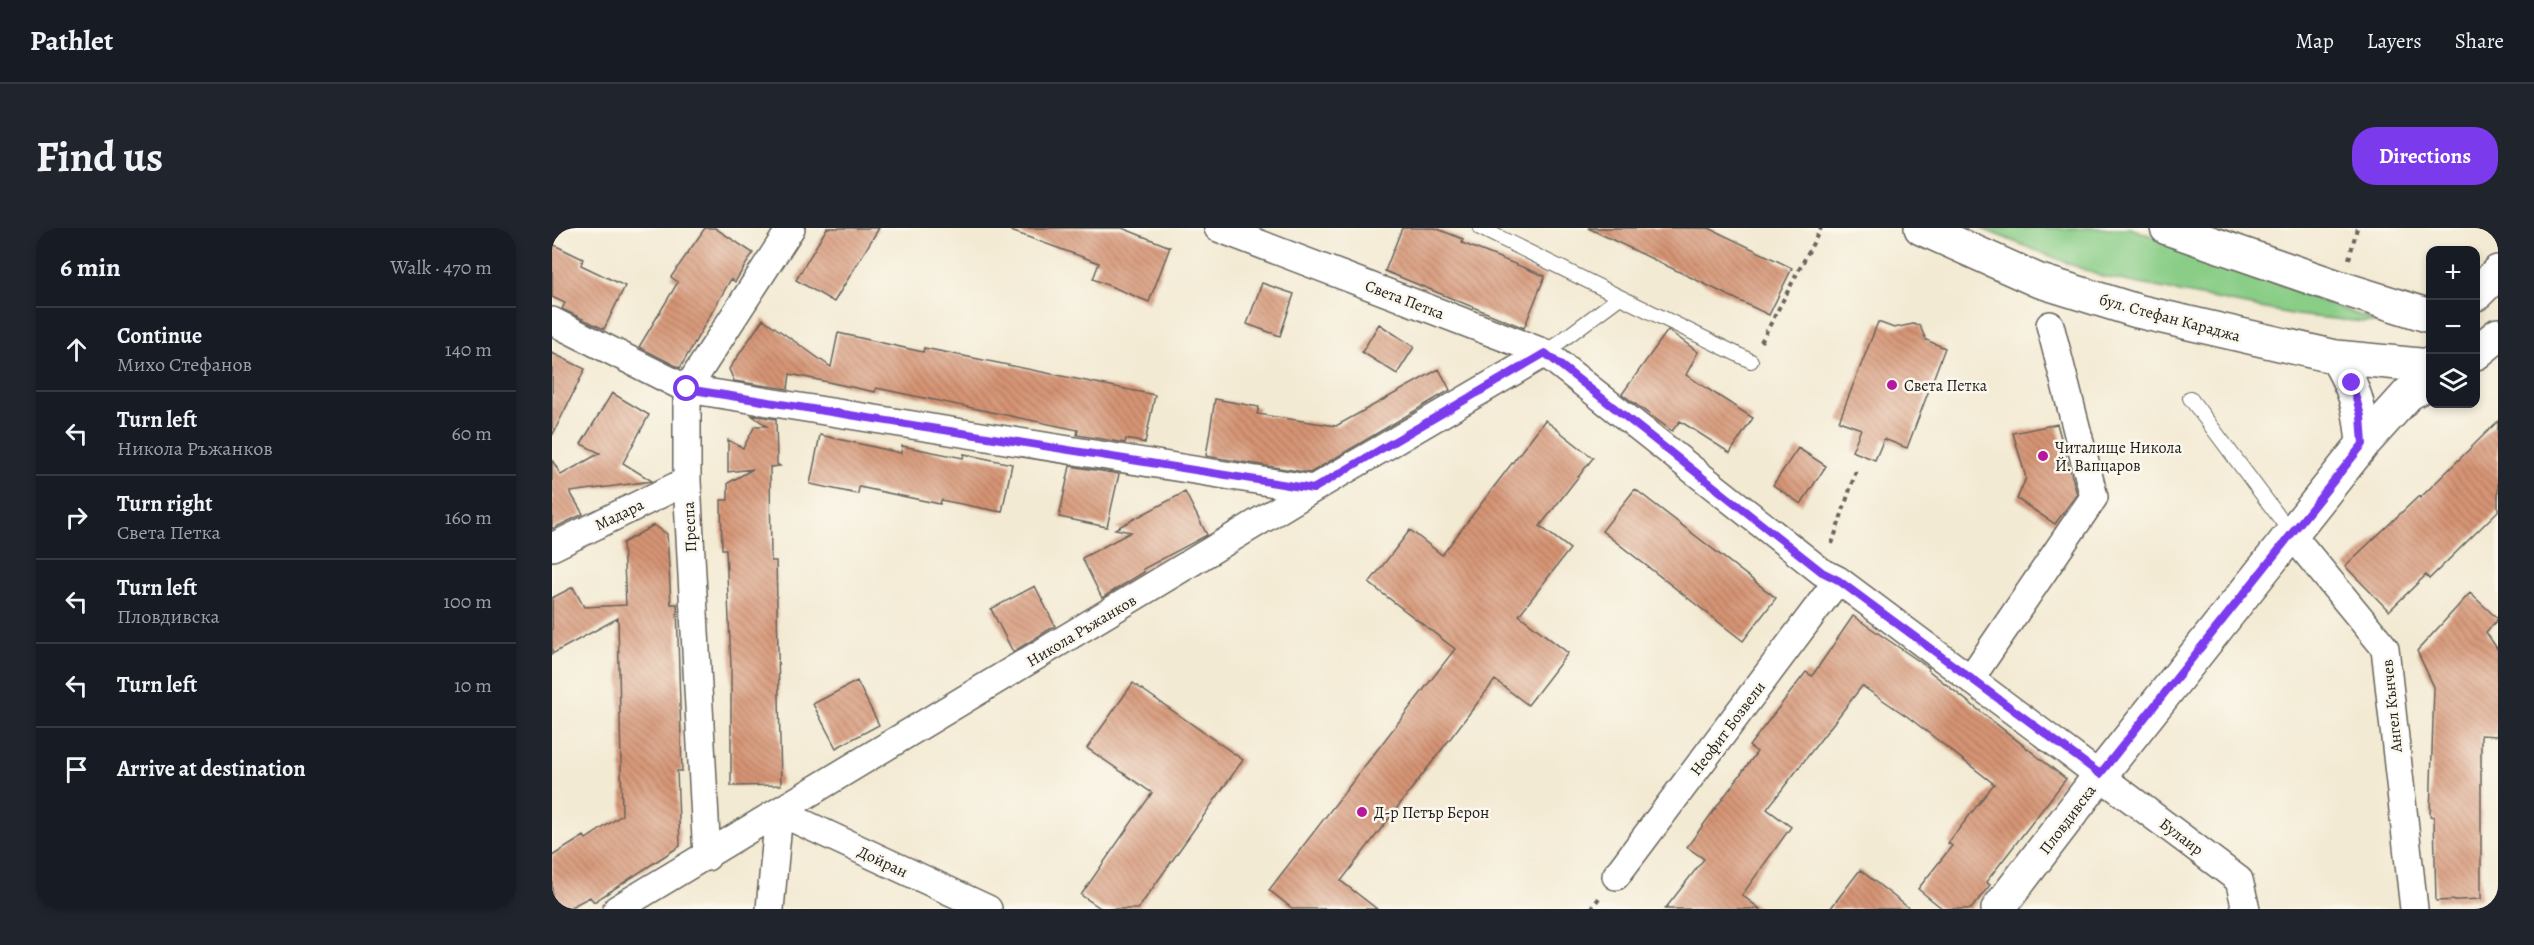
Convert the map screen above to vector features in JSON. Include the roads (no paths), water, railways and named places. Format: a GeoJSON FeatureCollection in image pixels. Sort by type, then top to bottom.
{"type":"FeatureCollection","features":[{"type":"Feature","properties":{"kind":"street"},"geometry":{"type":"LineString","coordinates":[[687,389],[791,228]]}},
{"type":"Feature","properties":{"kind":"street","name":"Света Петка"},"geometry":{"type":"LineString","coordinates":[[1218,228],[1545,353],[1830,576],[2100,774]]}},
{"type":"Feature","properties":{"kind":"street","name":"бул. Стефан Караджа"},"geometry":{"type":"LineString","coordinates":[[1921,228],[2037,280],[2138,312],[2336,357],[2423,370]]}},
{"type":"Feature","properties":{"kind":"street"},"geometry":{"type":"LineString","coordinates":[[2167,228],[2426,315]]}},
{"type":"Feature","properties":{"kind":"street"},"geometry":{"type":"LineString","coordinates":[[2480,289],[2498,272]]}},
{"type":"Feature","properties":{"kind":"street"},"geometry":{"type":"LineString","coordinates":[[552,321],[687,389],[1313,489]]}},
{"type":"Feature","properties":{"kind":"street"},"geometry":{"type":"LineString","coordinates":[[1971,678],[2094,497],[2050,325]]}},
{"type":"Feature","properties":{"kind":"street"},"geometry":{"type":"LineString","coordinates":[[2480,330],[2498,335]]}},
{"type":"Feature","properties":{"kind":"street"},"geometry":{"type":"LineString","coordinates":[[2480,349],[2498,335]]}},
{"type":"Feature","properties":{"kind":"street","name":"Никола Ръжанков"},"geometry":{"type":"LineString","coordinates":[[617,909],[707,857],[1313,489],[1545,353]]}},
{"type":"Feature","properties":{"kind":"street"},"geometry":{"type":"LineString","coordinates":[[2336,357],[2352,383],[2361,416],[2363,444]]}},
{"type":"Feature","properties":{"kind":"street"},"geometry":{"type":"LineString","coordinates":[[2480,364],[2498,361]]}},
{"type":"Feature","properties":{"kind":"street","name":"Пловдивска"},"geometry":{"type":"LineString","coordinates":[[1998,909],[2100,774],[2423,370]]}},
{"type":"Feature","properties":{"kind":"street","name":"Преспа"},"geometry":{"type":"LineString","coordinates":[[687,389],[687,480],[707,857]]}},
{"type":"Feature","properties":{"kind":"street","name":"Мадара"},"geometry":{"type":"LineString","coordinates":[[552,547],[687,480]]}},
{"type":"Feature","properties":{"kind":"street","name":"Ангел Кънчев"},"geometry":{"type":"LineString","coordinates":[[2292,535],[2385,648],[2414,909]]}},
{"type":"Feature","properties":{"kind":"street","name":"Неофит Бозвели"},"geometry":{"type":"LineString","coordinates":[[1616,876],[1830,576]]}},
{"type":"Feature","properties":{"kind":"street","name":"Булаир"},"geometry":{"type":"LineString","coordinates":[[2100,774],[2240,880],[2246,909]]}},
{"type":"Feature","properties":{"kind":"street"},"geometry":{"type":"LineString","coordinates":[[770,909],[779,812]]}},
{"type":"Feature","properties":{"kind":"street","name":"Дойран"},"geometry":{"type":"LineString","coordinates":[[779,812],[988,909]]}},
{"type":"Feature","properties":{"kind":"lane"},"geometry":{"type":"LineString","coordinates":[[1480,228],[1751,361]]}},
{"type":"Feature","properties":{"kind":"lane"},"geometry":{"type":"LineString","coordinates":[[1545,353],[1620,297]]}},
{"type":"Feature","properties":{"kind":"lane"},"geometry":{"type":"LineString","coordinates":[[2190,398],[2292,535]]}},
{"type":"Feature","properties":{"kind":"place","name":"Света Петка"},"geometry":{"type":"Point","coordinates":[1892,385]}},
{"type":"Feature","properties":{"kind":"place","name":"Читалище Никола Й. Вапцаров"},"geometry":{"type":"Point","coordinates":[2043,456]}},
{"type":"Feature","properties":{"kind":"place","name":"Д-р Петър Берон"},"geometry":{"type":"Point","coordinates":[1362,812]}}]}
